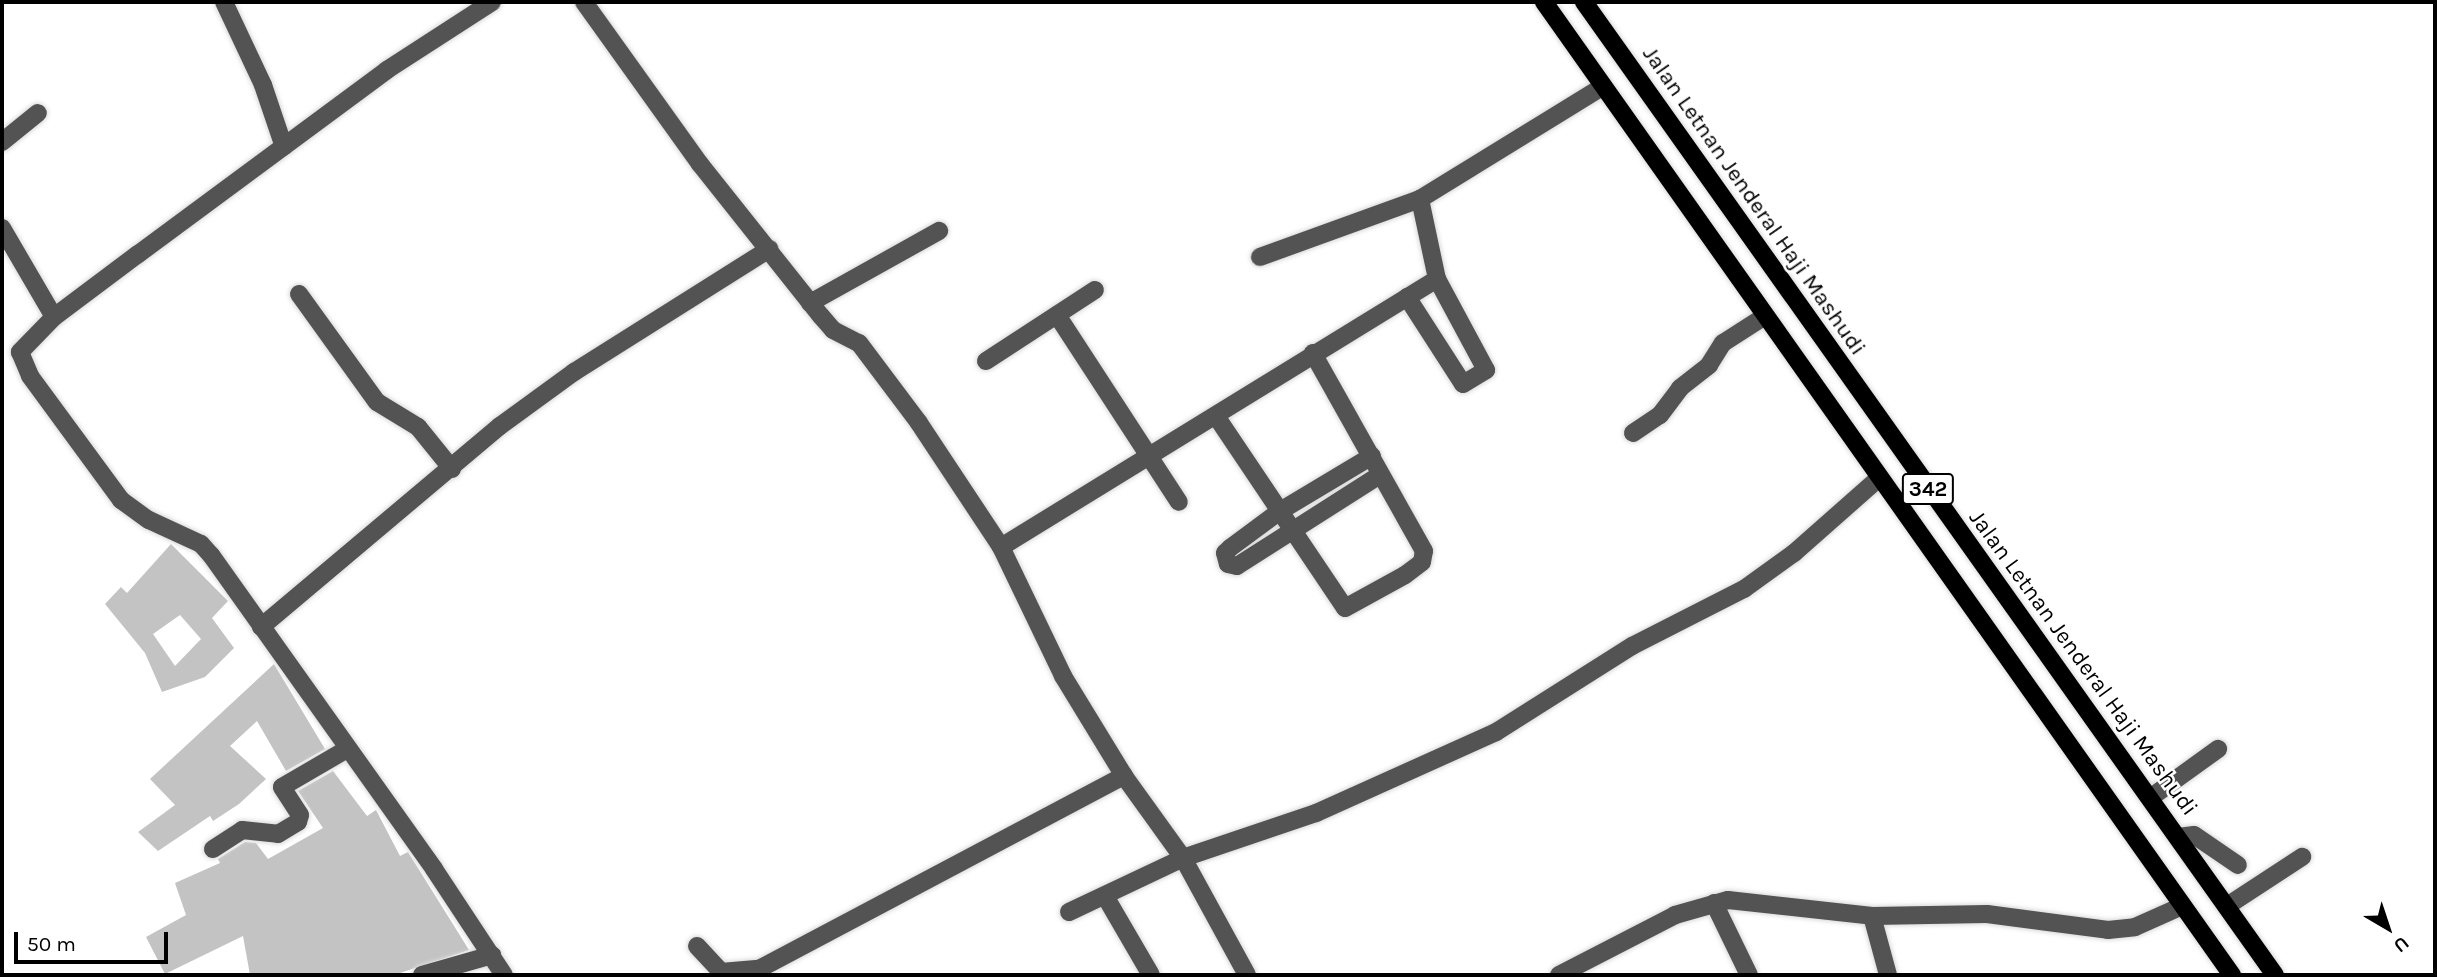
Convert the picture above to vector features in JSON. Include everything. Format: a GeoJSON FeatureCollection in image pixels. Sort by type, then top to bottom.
{"type":"FeatureCollection","features":[{"type":"Feature","properties":{"kind":"main road","name":"342"},"geometry":{"type":"LineString","coordinates":[[1544,2],[2232,975]]}},
{"type":"Feature","properties":{"kind":"main road","name":"Jalan Letnan Jenderal Haji Mashudi"},"geometry":{"type":"LineString","coordinates":[[1584,2],[2227,905],[2274,975]]}},
{"type":"Feature","properties":{"kind":"street"},"geometry":{"type":"LineString","coordinates":[[224,2],[264,85],[284,147]]}},
{"type":"Feature","properties":{"kind":"street"},"geometry":{"type":"LineString","coordinates":[[492,2],[387,70],[54,317],[22,348],[30,376],[121,500],[149,520],[201,544],[504,975]]}},
{"type":"Feature","properties":{"kind":"street"},"geometry":{"type":"LineString","coordinates":[[584,2],[700,164],[828,326],[859,343],[876,365],[1001,547],[1063,676],[1124,776],[1183,858],[1247,975]]}},
{"type":"Feature","properties":{"kind":"street"},"geometry":{"type":"LineString","coordinates":[[1261,257],[1420,199],[1602,87]]}},
{"type":"Feature","properties":{"kind":"street"},"geometry":{"type":"LineString","coordinates":[[2,142],[38,113]]}},
{"type":"Feature","properties":{"kind":"street"},"geometry":{"type":"LineString","coordinates":[[1407,298],[1462,384],[1472,381],[1486,370],[1437,279],[1420,199]]}},
{"type":"Feature","properties":{"kind":"street"},"geometry":{"type":"LineString","coordinates":[[2,228],[54,317]]}},
{"type":"Feature","properties":{"kind":"street"},"geometry":{"type":"LineString","coordinates":[[810,303],[939,232]]}},
{"type":"Feature","properties":{"kind":"street"},"geometry":{"type":"LineString","coordinates":[[261,626],[574,372],[769,249]]}},
{"type":"Feature","properties":{"kind":"street"},"geometry":{"type":"LineString","coordinates":[[1001,547],[1312,353],[1437,279]]}},
{"type":"Feature","properties":{"kind":"street"},"geometry":{"type":"LineString","coordinates":[[986,361],[1095,290]]}},
{"type":"Feature","properties":{"kind":"street"},"geometry":{"type":"LineString","coordinates":[[299,294],[383,408],[418,427],[452,469]]}},
{"type":"Feature","properties":{"kind":"street"},"geometry":{"type":"LineString","coordinates":[[1057,316],[1179,502]]}},
{"type":"Feature","properties":{"kind":"street"},"geometry":{"type":"LineString","coordinates":[[1633,433],[1660,415],[1680,388],[1709,365],[1723,343],[1765,316]]}},
{"type":"Feature","properties":{"kind":"street"},"geometry":{"type":"LineString","coordinates":[[1216,415],[1343,606],[1350,609],[1360,603],[1424,558],[1371,456],[1312,353]]}},
{"type":"Feature","properties":{"kind":"street"},"geometry":{"type":"LineString","coordinates":[[1371,456],[1280,511],[1230,548],[1225,554],[1228,564],[1237,566],[1290,529],[1380,475]]}},
{"type":"Feature","properties":{"kind":"street"},"geometry":{"type":"LineString","coordinates":[[1069,912],[1183,858],[1316,813],[1496,732],[1632,646],[1744,589],[1794,553],[1879,478]]}},
{"type":"Feature","properties":{"kind":"street"},"geometry":{"type":"LineString","coordinates":[[213,849],[242,830],[278,834],[298,822],[300,815],[282,787],[347,749]]}},
{"type":"Feature","properties":{"kind":"street"},"geometry":{"type":"LineString","coordinates":[[2150,798],[2218,749]]}},
{"type":"Feature","properties":{"kind":"street"},"geometry":{"type":"LineString","coordinates":[[697,946],[721,972],[759,969],[1124,776]]}},
{"type":"Feature","properties":{"kind":"street"},"geometry":{"type":"LineString","coordinates":[[2178,837],[2194,835],[2238,865]]}},
{"type":"Feature","properties":{"kind":"street"},"geometry":{"type":"LineString","coordinates":[[2227,905],[2302,857]]}},
{"type":"Feature","properties":{"kind":"street"},"geometry":{"type":"LineString","coordinates":[[1105,896],[1152,975]]}},
{"type":"Feature","properties":{"kind":"street"},"geometry":{"type":"LineString","coordinates":[[1559,975],[1643,929],[1714,903],[1772,903],[1872,916],[1987,914],[2123,930],[2182,906]]}},
{"type":"Feature","properties":{"kind":"street"},"geometry":{"type":"LineString","coordinates":[[1714,903],[1749,975]]}},
{"type":"Feature","properties":{"kind":"street"},"geometry":{"type":"LineString","coordinates":[[1872,916],[1888,975]]}},
{"type":"Feature","properties":{"kind":"street"},"geometry":{"type":"LineString","coordinates":[[422,975],[492,956]]}},
{"type":"Feature","properties":{"kind":"building"},"geometry":{"type":"Polygon","coordinates":[[[171,544],[228,601],[212,618],[234,648],[205,677],[162,692],[145,653],[105,604],[121,587],[127,593],[171,544]],[[180,615],[153,634],[175,666],[201,639],[180,615]]]}},
{"type":"Feature","properties":{"kind":"building"},"geometry":{"type":"Polygon","coordinates":[[[274,664],[325,749],[286,771],[257,721],[230,746],[266,779],[239,804],[213,821],[210,816],[158,851],[138,832],[175,805],[150,779],[274,664]]]}},
{"type":"Feature","properties":{"kind":"building"},"geometry":{"type":"Polygon","coordinates":[[[333,771],[367,816],[376,810],[400,856],[408,852],[469,950],[394,975],[250,975],[243,936],[165,974],[146,937],[186,915],[175,883],[220,863],[218,859],[245,842],[256,843],[268,859],[323,828],[298,791],[333,771]]]}}]}
